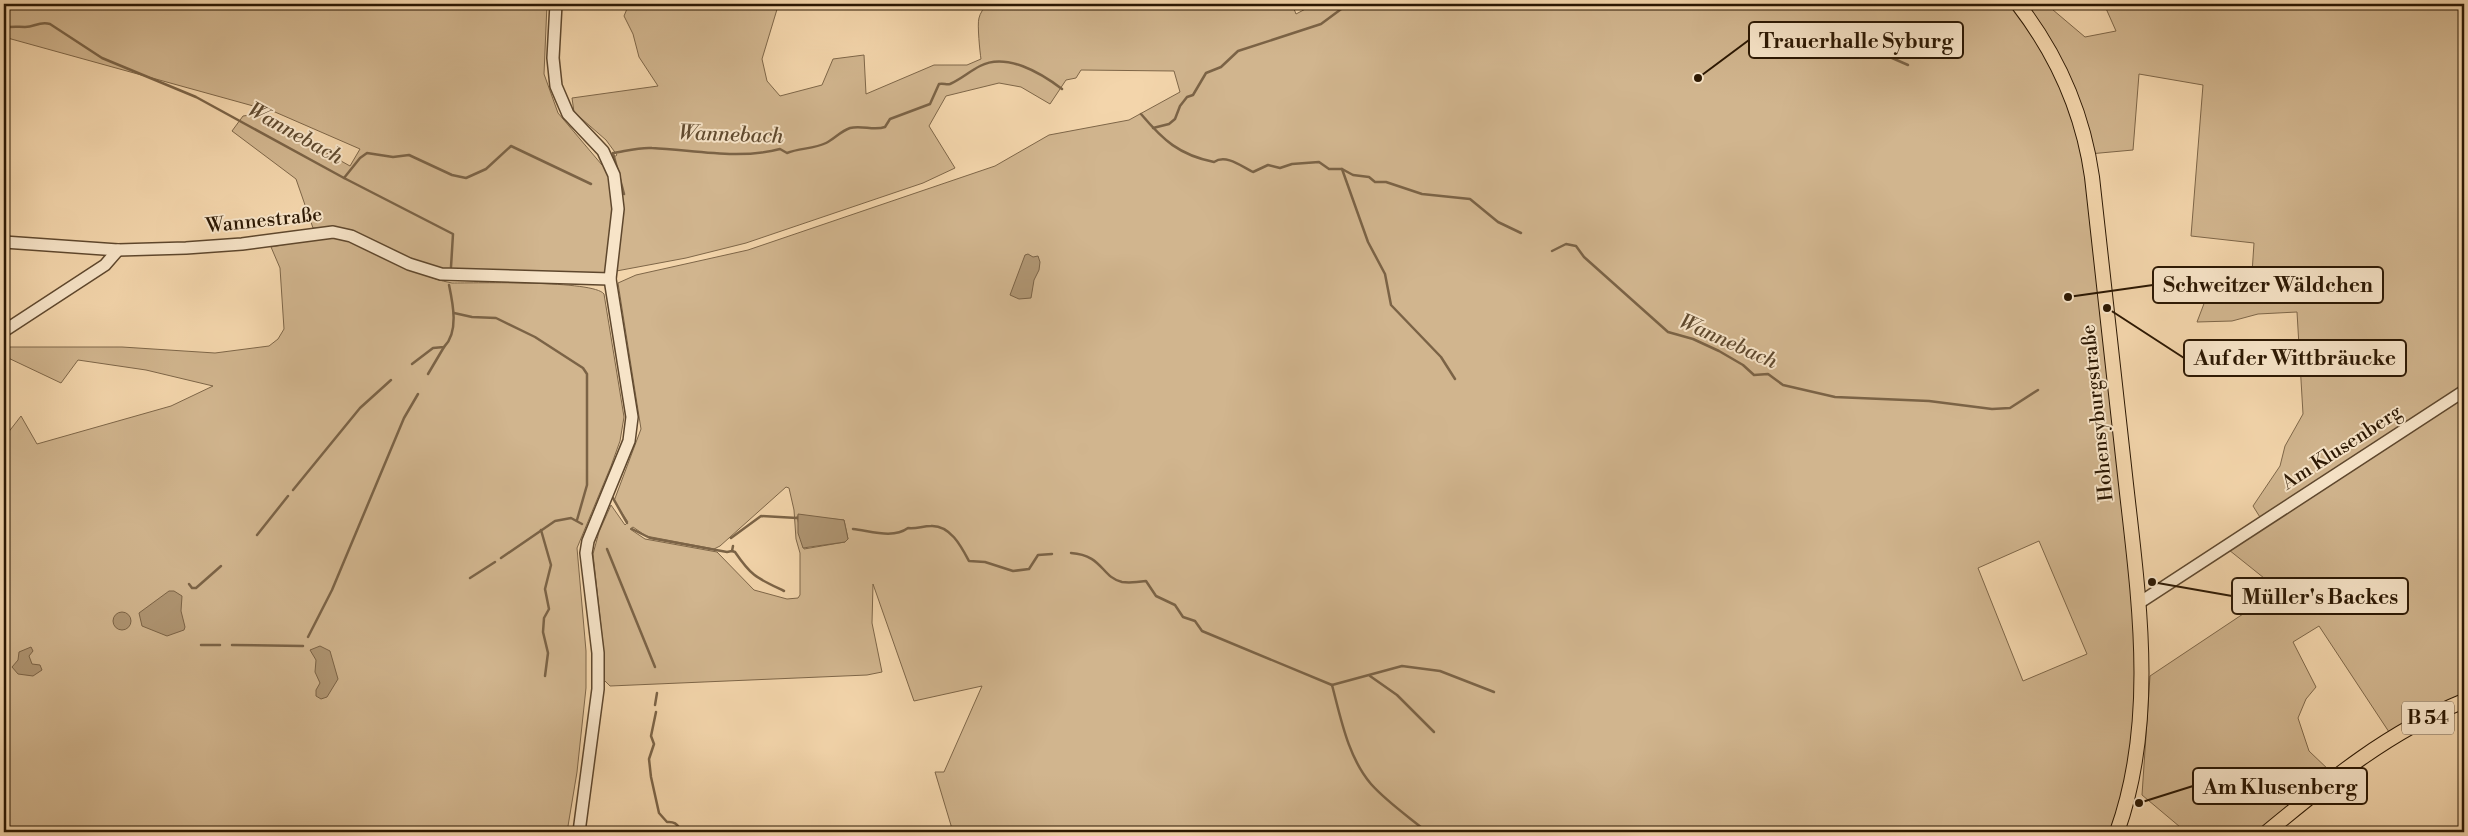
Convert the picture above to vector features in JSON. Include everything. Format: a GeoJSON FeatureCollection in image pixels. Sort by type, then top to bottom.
{"type":"FeatureCollection","features":[{"type":"Feature","properties":{"kind":"main road","name":"Hohensyburgstraße"},"geometry":{"type":"LineString","coordinates":[[2018,4],[2057,62],[2080,119],[2089,154],[2139,603],[2141,662],[2138,743],[2132,786],[2117,832]]}},
{"type":"Feature","properties":{"kind":"main road","name":"B 54"},"geometry":{"type":"LineString","coordinates":[[2268,832],[2340,772],[2392,736],[2464,701]]}},
{"type":"Feature","properties":{"kind":"street"},"geometry":{"type":"LineString","coordinates":[[556,4],[553,58],[556,86],[568,114],[603,151],[614,175],[618,209],[610,279],[632,417],[629,441],[588,541],[586,552],[598,654],[598,689],[579,832]]}},
{"type":"Feature","properties":{"kind":"street","name":"Wannestraße"},"geometry":{"type":"LineString","coordinates":[[4,242],[118,250],[242,244],[333,232],[351,236],[409,264],[441,274],[610,279]]}},
{"type":"Feature","properties":{"kind":"street"},"geometry":{"type":"LineString","coordinates":[[4,331],[106,265],[118,250]]}},
{"type":"Feature","properties":{"kind":"street","name":"Am Klusenberg"},"geometry":{"type":"LineString","coordinates":[[2139,603],[2464,391]]}},
{"type":"Feature","properties":{"kind":"shaded area"},"geometry":{"type":"Polygon","coordinates":[[[4,4],[547,4],[544,74],[558,113],[602,165],[617,155],[606,140],[574,112],[572,98],[658,86],[639,57],[633,34],[624,16],[629,4],[767,4],[778,6],[762,59],[767,81],[780,96],[822,85],[833,59],[864,55],[866,94],[934,65],[967,65],[981,59],[978,21],[980,14],[987,4],[1292,4],[1296,14],[1315,4],[2046,4],[2085,37],[2116,31],[2104,4],[2464,4],[2464,695],[2389,732],[2319,626],[2293,642],[2316,687],[2306,699],[2298,718],[2309,751],[2331,772],[2259,832],[2186,832],[2142,795],[2150,676],[2279,590],[2224,546],[2263,522],[2253,506],[2280,466],[2285,446],[2303,414],[2297,312],[2258,314],[2232,321],[2197,322],[2213,280],[2251,288],[2254,243],[2191,236],[2203,85],[2139,74],[2133,150],[2089,154],[2112,352],[2140,706],[2117,832],[953,832],[935,772],[944,772],[982,686],[914,701],[873,584],[872,623],[882,672],[867,675],[610,686],[604,680],[604,654],[593,554],[599,532],[611,505],[625,525],[628,522],[614,501],[641,429],[618,283],[636,275],[748,250],[995,166],[1049,135],[1129,120],[1180,92],[1174,71],[1081,70],[1076,78],[1066,80],[1050,104],[1021,87],[999,83],[946,96],[929,126],[955,168],[923,183],[746,243],[686,258],[595,275],[427,269],[342,229],[313,228],[296,179],[232,131],[243,116],[257,114],[350,166],[360,149],[275,112],[4,37],[4,4]],[[786,487],[720,546],[714,549],[646,536],[633,527],[630,529],[645,539],[717,552],[754,590],[787,599],[798,598],[800,595],[800,553],[796,539],[794,510],[789,488],[786,487]],[[797,516],[804,549],[845,542],[848,539],[844,520],[797,516]],[[2039,541],[1978,568],[2023,681],[2087,654],[2039,541]]]}},
{"type":"Feature","properties":{"kind":"shaded area"},"geometry":{"type":"Polygon","coordinates":[[[325,237],[358,244],[420,273],[452,283],[558,284],[579,286],[604,294],[624,417],[620,441],[577,548],[586,651],[586,688],[577,772],[567,832],[4,832],[4,438],[21,416],[37,444],[171,406],[213,386],[146,370],[78,360],[61,383],[4,356],[4,347],[122,347],[215,353],[269,346],[278,339],[284,329],[280,268],[271,247],[325,237]]]}},
{"type":"Feature","properties":{"kind":"shaded area"},"geometry":{"type":"Polygon","coordinates":[[[1028,254],[1033,257],[1038,256],[1040,262],[1039,270],[1034,280],[1031,298],[1019,299],[1010,295],[1025,255],[1028,254]]]}},
{"type":"Feature","properties":{"kind":"shaded area"},"geometry":{"type":"Polygon","coordinates":[[[798,514],[844,520],[848,539],[845,542],[803,548],[798,533],[798,514]]]}},
{"type":"Feature","properties":{"kind":"shaded area"},"geometry":{"type":"Polygon","coordinates":[[[169,591],[174,591],[182,596],[181,611],[185,627],[184,630],[167,636],[142,626],[139,613],[169,591]]]}},
{"type":"Feature","properties":{"kind":"shaded area"},"geometry":{"type":"Polygon","coordinates":[[[118,612],[126,612],[131,617],[129,628],[118,630],[113,625],[113,617],[118,612]]]}},
{"type":"Feature","properties":{"kind":"shaded area"},"geometry":{"type":"Polygon","coordinates":[[[320,646],[330,651],[338,679],[327,697],[321,699],[316,696],[316,690],[320,683],[315,672],[316,660],[310,650],[320,646]]]}},
{"type":"Feature","properties":{"kind":"shaded area"},"geometry":{"type":"Polygon","coordinates":[[[31,647],[33,651],[29,656],[32,664],[40,665],[42,670],[33,676],[18,674],[12,667],[18,660],[19,652],[31,647]]]}},
{"type":"Feature","properties":{"kind":"waterway"},"geometry":{"type":"LineString","coordinates":[[1153,128],[1169,124],[1175,119],[1180,106],[1187,97],[1193,95],[1206,73],[1221,67],[1238,51],[1321,24],[1348,4]]}},
{"type":"Feature","properties":{"kind":"waterway","name":"Wannebach"},"geometry":{"type":"LineString","coordinates":[[4,28],[28,27],[43,23],[50,24],[102,58],[196,97],[344,178],[360,158],[367,153],[393,157],[409,155],[452,175],[466,178],[486,169],[511,146],[591,184]]}},
{"type":"Feature","properties":{"kind":"waterway"},"geometry":{"type":"LineString","coordinates":[[1823,38],[1861,40],[1867,47],[1908,65]]}},
{"type":"Feature","properties":{"kind":"waterway","name":"Wannebach"},"geometry":{"type":"LineString","coordinates":[[624,194],[613,153],[647,148],[732,154],[748,154],[780,149],[787,153],[817,146],[826,143],[850,128],[885,127],[890,119],[930,104],[939,84],[950,84],[990,62],[1001,61],[1023,66],[1062,89]]}},
{"type":"Feature","properties":{"kind":"waterway","name":"Wannebach"},"geometry":{"type":"LineString","coordinates":[[1141,114],[1165,139],[1181,151],[1202,159],[1214,162],[1223,159],[1228,160],[1253,172],[1268,165],[1280,168],[1292,164],[1319,162],[1329,169],[1342,169],[1353,175],[1369,177],[1375,182],[1386,182],[1422,194],[1470,199],[1498,222],[1521,233]]}},
{"type":"Feature","properties":{"kind":"waterway"},"geometry":{"type":"LineString","coordinates":[[1342,169],[1368,242],[1385,274],[1391,305],[1441,357],[1455,379]]}},
{"type":"Feature","properties":{"kind":"waterway"},"geometry":{"type":"LineString","coordinates":[[344,178],[453,234],[451,267]]}},
{"type":"Feature","properties":{"kind":"waterway","name":"Wannebach"},"geometry":{"type":"LineString","coordinates":[[1552,251],[1566,244],[1576,246],[1584,257],[1668,332],[1693,339],[1743,365],[1754,375],[1768,374],[1783,385],[1835,397],[1929,401],[1992,409],[2010,408],[2038,390]]}},
{"type":"Feature","properties":{"kind":"waterway"},"geometry":{"type":"LineString","coordinates":[[412,364],[433,348],[444,347],[449,341],[454,318],[449,285]]}},
{"type":"Feature","properties":{"kind":"waterway"},"geometry":{"type":"LineString","coordinates":[[454,313],[472,317],[496,318],[535,337],[583,368],[587,374],[587,485],[577,520]]}},
{"type":"Feature","properties":{"kind":"waterway"},"geometry":{"type":"LineString","coordinates":[[428,374],[444,347]]}},
{"type":"Feature","properties":{"kind":"waterway"},"geometry":{"type":"LineString","coordinates":[[293,490],[360,408],[391,380]]}},
{"type":"Feature","properties":{"kind":"waterway"},"geometry":{"type":"LineString","coordinates":[[308,637],[332,590],[404,418],[418,394]]}},
{"type":"Feature","properties":{"kind":"waterway"},"geometry":{"type":"LineString","coordinates":[[257,535],[288,496]]}},
{"type":"Feature","properties":{"kind":"waterway"},"geometry":{"type":"LineString","coordinates":[[613,498],[627,523]]}},
{"type":"Feature","properties":{"kind":"waterway"},"geometry":{"type":"LineString","coordinates":[[731,538],[761,516],[797,518]]}},
{"type":"Feature","properties":{"kind":"waterway"},"geometry":{"type":"LineString","coordinates":[[501,558],[555,521],[571,518],[582,524]]}},
{"type":"Feature","properties":{"kind":"waterway"},"geometry":{"type":"LineString","coordinates":[[853,529],[889,534],[908,528],[938,527],[944,529],[954,538],[969,561],[985,562],[1013,571],[1029,569],[1038,555],[1052,554]]}},
{"type":"Feature","properties":{"kind":"waterway"},"geometry":{"type":"LineString","coordinates":[[632,529],[650,538],[727,552],[732,551],[733,546]]}},
{"type":"Feature","properties":{"kind":"waterway"},"geometry":{"type":"LineString","coordinates":[[541,530],[551,565],[545,589],[549,609],[544,618],[543,632],[548,653],[545,676]]}},
{"type":"Feature","properties":{"kind":"waterway"},"geometry":{"type":"LineString","coordinates":[[607,549],[655,667]]}},
{"type":"Feature","properties":{"kind":"waterway"},"geometry":{"type":"LineString","coordinates":[[732,551],[756,576],[784,591]]}},
{"type":"Feature","properties":{"kind":"waterway"},"geometry":{"type":"LineString","coordinates":[[1071,553],[1090,558],[1110,576],[1122,582],[1146,581],[1156,596],[1175,605],[1183,617],[1195,621],[1202,631],[1332,685]]}},
{"type":"Feature","properties":{"kind":"waterway"},"geometry":{"type":"LineString","coordinates":[[470,578],[495,562]]}},
{"type":"Feature","properties":{"kind":"waterway"},"geometry":{"type":"LineString","coordinates":[[189,584],[192,588],[196,588],[221,566]]}},
{"type":"Feature","properties":{"kind":"waterway"},"geometry":{"type":"LineString","coordinates":[[201,645],[220,645]]}},
{"type":"Feature","properties":{"kind":"waterway"},"geometry":{"type":"LineString","coordinates":[[232,645],[303,646]]}},
{"type":"Feature","properties":{"kind":"waterway"},"geometry":{"type":"LineString","coordinates":[[1332,685],[1402,666],[1440,671],[1494,692]]}},
{"type":"Feature","properties":{"kind":"waterway"},"geometry":{"type":"LineString","coordinates":[[1370,676],[1397,695],[1434,732]]}},
{"type":"Feature","properties":{"kind":"waterway"},"geometry":{"type":"LineString","coordinates":[[1332,685],[1346,737],[1356,762],[1363,773],[1384,797],[1427,832]]}},
{"type":"Feature","properties":{"kind":"waterway"},"geometry":{"type":"LineString","coordinates":[[655,705],[657,693]]}},
{"type":"Feature","properties":{"kind":"waterway"},"geometry":{"type":"LineString","coordinates":[[656,712],[651,736],[654,744],[649,759],[659,813],[667,822],[675,823],[683,832]]}},
{"type":"Feature","properties":{"kind":"place","name":"Trauerhalle Syburg"},"geometry":{"type":"Point","coordinates":[1698,78]}},
{"type":"Feature","properties":{"kind":"place","name":"Schweitzer Wäldchen"},"geometry":{"type":"Point","coordinates":[2068,297]}},
{"type":"Feature","properties":{"kind":"place","name":"Auf der Wittbräucke"},"geometry":{"type":"Point","coordinates":[2107,308]}},
{"type":"Feature","properties":{"kind":"place","name":"Müller's Backes"},"geometry":{"type":"Point","coordinates":[2152,582]}},
{"type":"Feature","properties":{"kind":"place","name":"Am Klusenberg"},"geometry":{"type":"Point","coordinates":[2139,803]}}]}
